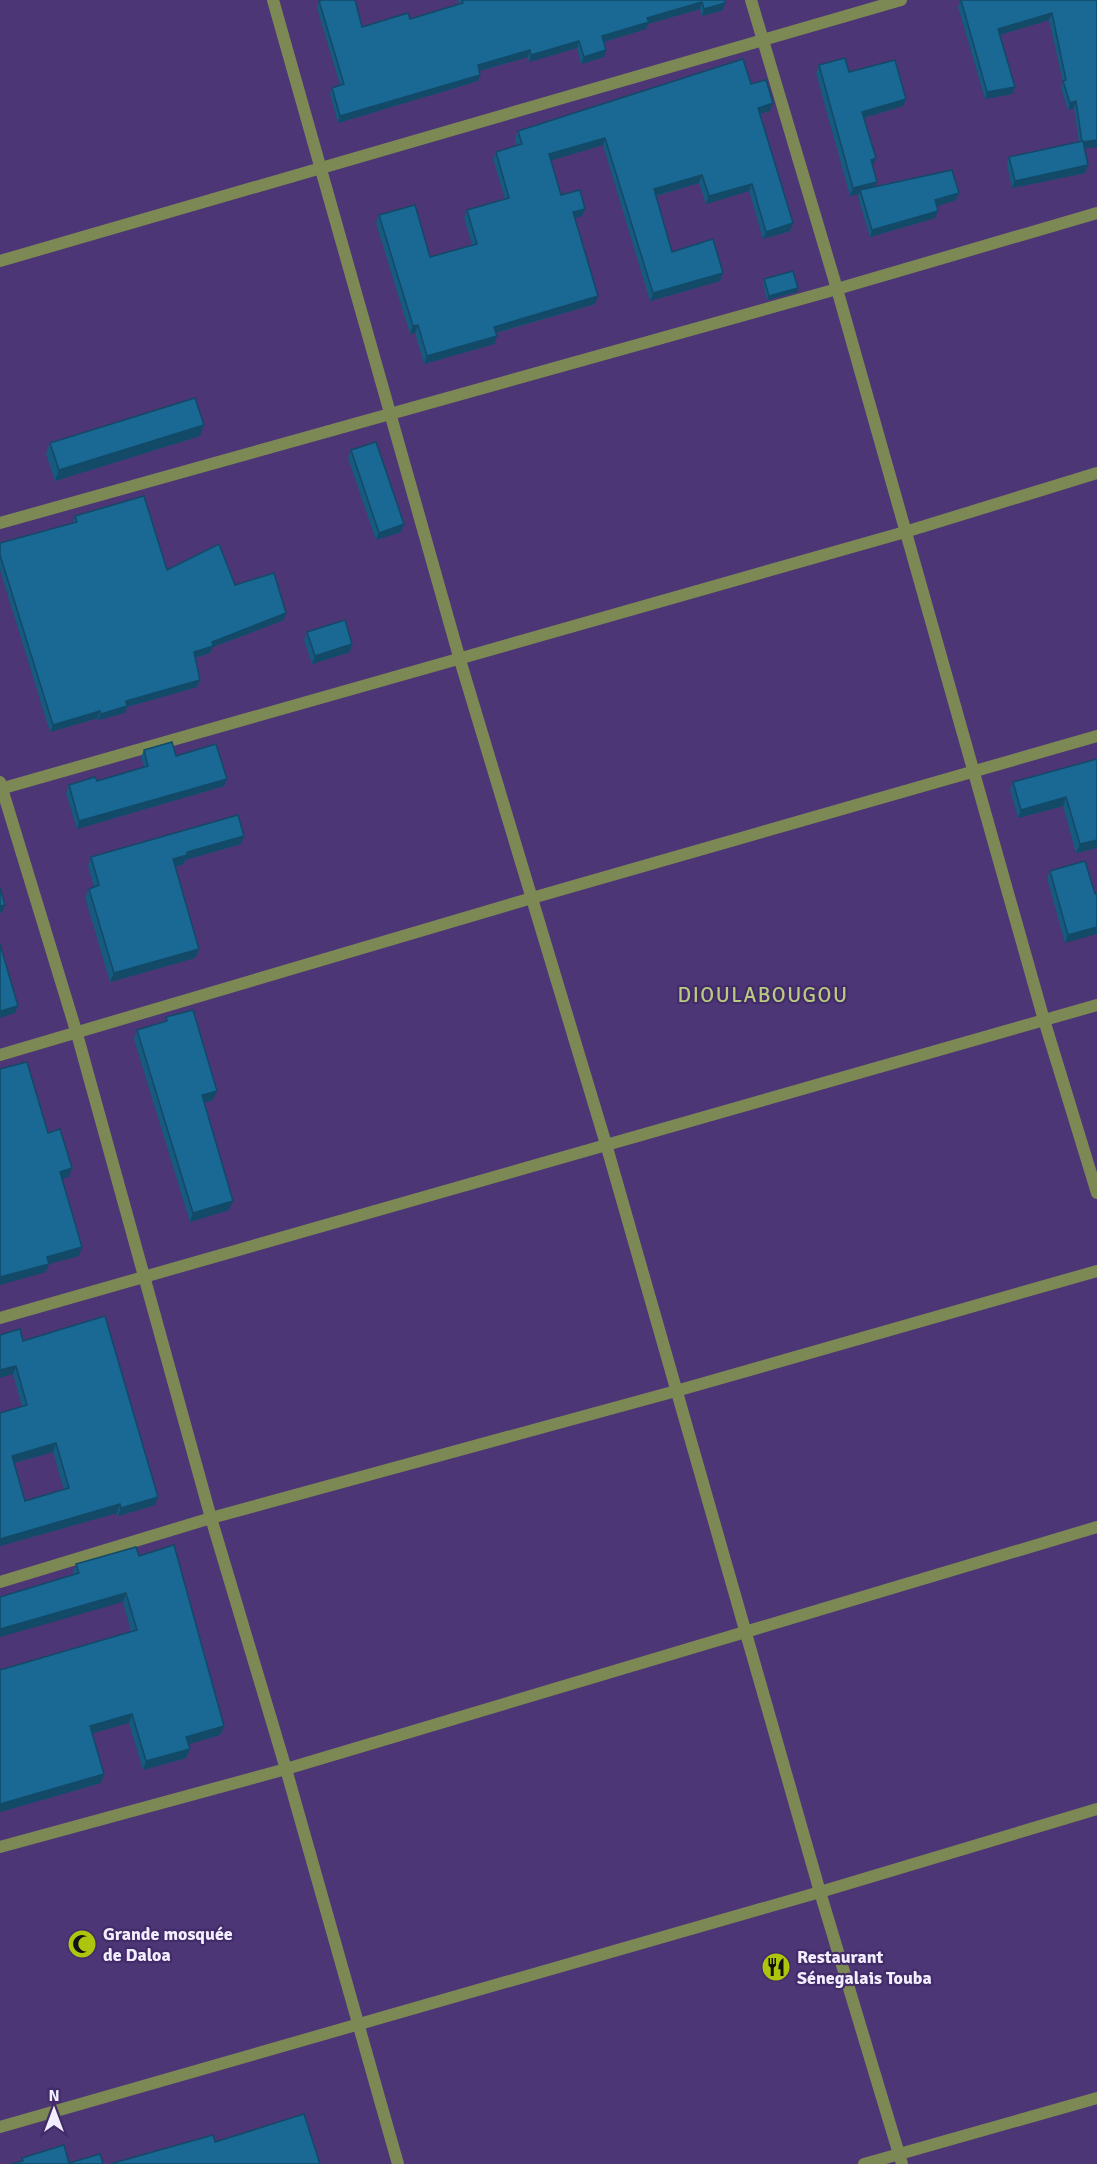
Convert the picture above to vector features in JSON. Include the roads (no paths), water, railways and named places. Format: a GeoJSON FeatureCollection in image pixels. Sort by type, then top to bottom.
{"type":"FeatureCollection","features":[{"type":"Feature","properties":{"kind":"street"},"geometry":{"type":"LineString","coordinates":[[273,0],[460,660],[606,1144],[820,1892],[900,2159]]}},
{"type":"Feature","properties":{"kind":"street"},"geometry":{"type":"LineString","coordinates":[[751,0],[837,289],[1044,1020],[1097,1193]]}},
{"type":"Feature","properties":{"kind":"street"},"geometry":{"type":"LineString","coordinates":[[0,261],[901,0]]}},
{"type":"Feature","properties":{"kind":"street"},"geometry":{"type":"LineString","coordinates":[[0,523],[837,289],[1097,213]]}},
{"type":"Feature","properties":{"kind":"street"},"geometry":{"type":"LineString","coordinates":[[398,2164],[360,2024],[211,1518],[146,1276],[77,1035],[1,786],[460,660],[905,532],[1097,473]]}},
{"type":"Feature","properties":{"kind":"street"},"geometry":{"type":"LineString","coordinates":[[0,1055],[77,1035],[532,898],[1097,736]]}},
{"type":"Feature","properties":{"kind":"street"},"geometry":{"type":"LineString","coordinates":[[0,1318],[1097,1005]]}},
{"type":"Feature","properties":{"kind":"street"},"geometry":{"type":"LineString","coordinates":[[0,1582],[211,1518],[676,1391],[1097,1271]]}},
{"type":"Feature","properties":{"kind":"street"},"geometry":{"type":"LineString","coordinates":[[0,1847],[286,1769],[1097,1527]]}},
{"type":"Feature","properties":{"kind":"street"},"geometry":{"type":"LineString","coordinates":[[0,2127],[820,1892],[1097,1809]]}},
{"type":"Feature","properties":{"kind":"street"},"geometry":{"type":"LineString","coordinates":[[864,2164],[900,2159],[1097,2098]]}},
{"type":"Feature","properties":{"kind":"place","name":"Grande mosquée de Daloa"},"geometry":{"type":"Point","coordinates":[82,1944]}},
{"type":"Feature","properties":{"kind":"place","name":"Restaurant Sénegalais Touba"},"geometry":{"type":"Point","coordinates":[776,1967]}},
{"type":"Feature","properties":{"kind":"district","name":"DIOULABOUGOU"},"geometry":{"type":"Point","coordinates":[763,995]}}]}
